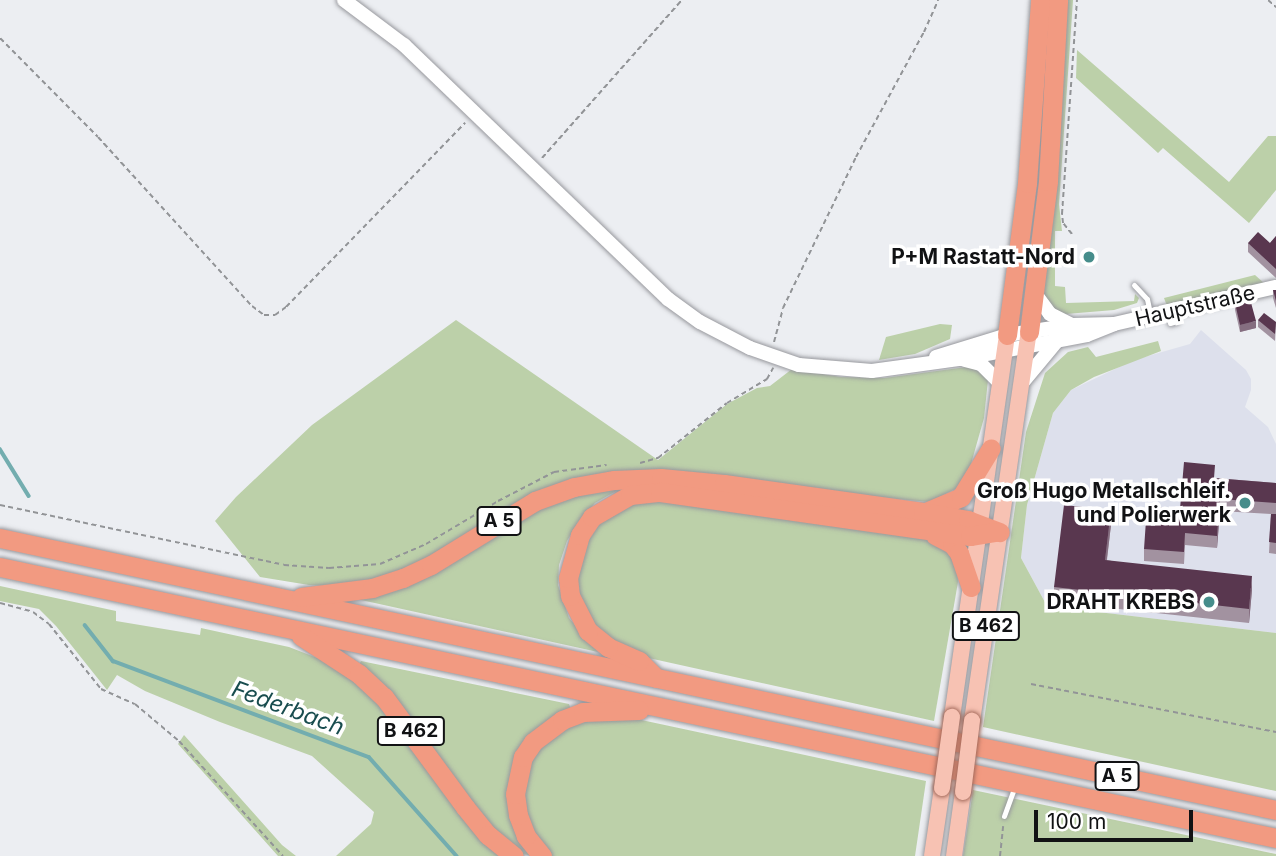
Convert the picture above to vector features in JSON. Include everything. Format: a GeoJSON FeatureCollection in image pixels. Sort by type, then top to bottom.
{"type":"FeatureCollection","features":[{"type":"Feature","properties":{"kind":"highway","name":"B 462"},"geometry":{"type":"LineString","coordinates":[[1006,342],[1027,183],[1040,0]]}},
{"type":"Feature","properties":{"kind":"highway","name":"B 462"},"geometry":{"type":"LineString","coordinates":[[1028,339],[1048,181],[1058,0]]}},
{"type":"Feature","properties":{"kind":"highway","name":"A 5"},"geometry":{"type":"LineString","coordinates":[[922,520],[961,497],[991,448]]}},
{"type":"Feature","properties":{"kind":"highway","name":"A 5"},"geometry":{"type":"LineString","coordinates":[[283,598],[344,593],[403,578],[430,565],[536,501],[574,486],[614,480],[661,478],[724,484],[979,530]]}},
{"type":"Feature","properties":{"kind":"highway","name":"B 462"},"geometry":{"type":"LineString","coordinates":[[656,678],[639,661],[608,647],[587,631],[570,596],[568,578],[580,535],[592,517],[630,495],[660,492],[922,520],[959,553],[971,587]]}},
{"type":"Feature","properties":{"kind":"highway"},"geometry":{"type":"LineString","coordinates":[[979,530],[1000,531]]}},
{"type":"Feature","properties":{"kind":"highway","name":"A 5"},"geometry":{"type":"LineString","coordinates":[[0,538],[1276,810]]}},
{"type":"Feature","properties":{"kind":"highway","name":"A 5"},"geometry":{"type":"LineString","coordinates":[[0,567],[1276,838]]}},
{"type":"Feature","properties":{"kind":"highway","name":"B 462"},"geometry":{"type":"LineString","coordinates":[[288,628],[359,674],[384,697],[488,835],[514,856]]}},
{"type":"Feature","properties":{"kind":"highway","name":"A 5"},"geometry":{"type":"LineString","coordinates":[[542,856],[526,836],[517,815],[515,794],[523,758],[533,741],[562,720],[583,712],[677,710]]}},
{"type":"Feature","properties":{"kind":"main road","name":"B 462"},"geometry":{"type":"LineString","coordinates":[[954,856],[1028,339]]}},
{"type":"Feature","properties":{"kind":"main road","name":"B 462"},"geometry":{"type":"LineString","coordinates":[[932,856],[1006,342]]}},
{"type":"Feature","properties":{"kind":"street"},"geometry":{"type":"LineString","coordinates":[[344,0],[396,37],[676,305],[731,339],[775,358],[836,370],[872,371],[960,359],[1006,342]]}},
{"type":"Feature","properties":{"kind":"street","name":"Hauptstraße"},"geometry":{"type":"LineString","coordinates":[[1028,339],[1072,326],[1114,324],[1276,288]]}},
{"type":"Feature","properties":{"kind":"street"},"geometry":{"type":"LineString","coordinates":[[1034,292],[1050,314],[1072,326]]}},
{"type":"Feature","properties":{"kind":"street","name":"Hauptstraße"},"geometry":{"type":"LineString","coordinates":[[1028,339],[1091,339],[1114,324]]}},
{"type":"Feature","properties":{"kind":"street"},"geometry":{"type":"LineString","coordinates":[[919,364],[956,349],[1028,339]]}},
{"type":"Feature","properties":{"kind":"street"},"geometry":{"type":"LineString","coordinates":[[1021,384],[1057,341]]}},
{"type":"Feature","properties":{"kind":"street"},"geometry":{"type":"LineString","coordinates":[[960,359],[981,364],[1000,383]]}},
{"type":"Feature","properties":{"kind":"lane"},"geometry":{"type":"LineString","coordinates":[[1134,285],[1147,299],[1151,316]]}},
{"type":"Feature","properties":{"kind":"lane"},"geometry":{"type":"LineString","coordinates":[[1170,323],[1177,321]]}},
{"type":"Feature","properties":{"kind":"lane"},"geometry":{"type":"LineString","coordinates":[[1004,816],[1016,782]]}},
{"type":"Feature","properties":{"kind":"path"},"geometry":{"type":"LineString","coordinates":[[532,169],[682,0]]}},
{"type":"Feature","properties":{"kind":"path"},"geometry":{"type":"LineString","coordinates":[[632,465],[658,458],[727,403],[766,379],[773,370],[776,327],[783,307],[938,0]]}},
{"type":"Feature","properties":{"kind":"path"},"geometry":{"type":"LineString","coordinates":[[1072,234],[1063,223],[1062,214],[1077,0]]}},
{"type":"Feature","properties":{"kind":"path"},"geometry":{"type":"LineString","coordinates":[[1268,0],[1276,7]]}},
{"type":"Feature","properties":{"kind":"path"},"geometry":{"type":"LineString","coordinates":[[0,38],[98,137],[252,306],[264,315],[275,315],[286,307],[475,113]]}},
{"type":"Feature","properties":{"kind":"path"},"geometry":{"type":"LineString","coordinates":[[0,505],[284,565],[329,568],[380,564],[426,544],[498,501],[554,472],[609,465]]}},
{"type":"Feature","properties":{"kind":"path"},"geometry":{"type":"LineString","coordinates":[[0,603],[33,612],[49,624],[102,690],[135,704],[179,741],[283,856]]}},
{"type":"Feature","properties":{"kind":"path"},"geometry":{"type":"LineString","coordinates":[[1031,684],[1276,732]]}},
{"type":"Feature","properties":{"kind":"path"},"geometry":{"type":"LineString","coordinates":[[1000,856],[1004,816]]}},
{"type":"Feature","properties":{"kind":"shaded area"},"geometry":{"type":"Polygon","coordinates":[[[1201,330],[1246,370],[1251,379],[1251,390],[1245,407],[1268,427],[1276,444],[1276,633],[1047,606],[1021,558],[1027,505],[1053,413],[1071,390],[1134,360],[1190,344],[1201,330]]]}},
{"type":"Feature","properties":{"kind":"green space"},"geometry":{"type":"Polygon","coordinates":[[[1065,0],[1073,0],[1059,204],[1062,231],[1055,231],[1055,286],[1065,287],[1066,303],[1134,301],[1135,294],[1139,298],[1137,303],[1114,310],[1066,314],[1056,312],[1043,295],[1065,0]]]}},
{"type":"Feature","properties":{"kind":"green space"},"geometry":{"type":"Polygon","coordinates":[[[1077,50],[1229,182],[1268,136],[1276,136],[1276,190],[1249,223],[1163,148],[1158,153],[1076,78],[1077,50]]]}},
{"type":"Feature","properties":{"kind":"green space"},"geometry":{"type":"Polygon","coordinates":[[[1255,275],[1265,284],[1167,306],[1164,298],[1255,275]]]}},
{"type":"Feature","properties":{"kind":"green space"},"geometry":{"type":"Polygon","coordinates":[[[456,320],[658,460],[727,404],[757,388],[770,386],[792,369],[841,377],[884,378],[974,366],[988,380],[984,418],[971,464],[957,488],[930,502],[614,473],[422,564],[348,587],[309,585],[260,577],[215,521],[236,497],[312,425],[456,320]]]}},
{"type":"Feature","properties":{"kind":"green space"},"geometry":{"type":"Polygon","coordinates":[[[940,324],[952,325],[950,339],[915,354],[879,360],[886,337],[940,324]]]}},
{"type":"Feature","properties":{"kind":"green space"},"geometry":{"type":"Polygon","coordinates":[[[1158,341],[1161,351],[1094,377],[1071,390],[1053,413],[1027,505],[1021,558],[1047,606],[1276,633],[1276,791],[983,727],[1026,432],[1045,373],[1068,352],[1088,347],[1096,357],[1158,341]]]}},
{"type":"Feature","properties":{"kind":"green space"},"geometry":{"type":"Polygon","coordinates":[[[623,487],[595,503],[578,522],[567,541],[559,565],[558,585],[569,618],[598,652],[352,598],[571,494],[623,487]]]}},
{"type":"Feature","properties":{"kind":"green space"},"geometry":{"type":"Polygon","coordinates":[[[642,498],[929,539],[944,545],[957,566],[958,582],[934,721],[635,655],[590,625],[573,584],[591,528],[642,498]]]}},
{"type":"Feature","properties":{"kind":"green space"},"geometry":{"type":"Polygon","coordinates":[[[0,586],[116,611],[116,621],[200,635],[201,628],[289,647],[330,663],[369,692],[506,856],[336,856],[371,824],[374,812],[312,756],[145,691],[117,675],[107,690],[39,609],[0,601],[0,586]]]}},
{"type":"Feature","properties":{"kind":"green space"},"geometry":{"type":"Polygon","coordinates":[[[361,661],[569,704],[571,710],[516,760],[535,856],[522,854],[499,838],[358,667],[361,661]]]}},
{"type":"Feature","properties":{"kind":"green space"},"geometry":{"type":"Polygon","coordinates":[[[618,715],[926,781],[915,856],[547,856],[530,834],[520,801],[526,767],[542,741],[564,724],[618,715]]]}},
{"type":"Feature","properties":{"kind":"green space"},"geometry":{"type":"Polygon","coordinates":[[[184,735],[282,845],[296,856],[278,856],[178,744],[184,735]]]}},
{"type":"Feature","properties":{"kind":"green space"},"geometry":{"type":"Polygon","coordinates":[[[973,790],[1276,854],[1276,856],[963,856],[973,790]]]}},
{"type":"Feature","properties":{"kind":"building"},"geometry":{"type":"Polygon","coordinates":[[[1258,232],[1270,243],[1276,236],[1276,269],[1248,243],[1258,232]]]}},
{"type":"Feature","properties":{"kind":"building"},"geometry":{"type":"Polygon","coordinates":[[[1250,299],[1256,321],[1240,325],[1235,303],[1250,299]]]}},
{"type":"Feature","properties":{"kind":"building"},"geometry":{"type":"Polygon","coordinates":[[[1264,313],[1276,322],[1275,334],[1258,320],[1264,313]]]}},
{"type":"Feature","properties":{"kind":"building"},"geometry":{"type":"Polygon","coordinates":[[[1184,462],[1215,465],[1214,478],[1276,483],[1276,503],[1220,499],[1217,536],[1185,533],[1184,552],[1144,549],[1147,506],[1180,509],[1184,462]]]}},
{"type":"Feature","properties":{"kind":"building"},"geometry":{"type":"Polygon","coordinates":[[[1064,505],[1111,510],[1105,560],[1252,576],[1249,609],[1054,587],[1064,505]]]}},
{"type":"Feature","properties":{"kind":"building"},"geometry":{"type":"Polygon","coordinates":[[[1271,514],[1276,514],[1276,543],[1269,542],[1271,514]]]}},
{"type":"Feature","properties":{"kind":"waterway","name":"Federbach"},"geometry":{"type":"LineString","coordinates":[[0,449],[29,496]]}},
{"type":"Feature","properties":{"kind":"waterway","name":"Federbach"},"geometry":{"type":"LineString","coordinates":[[85,625],[113,661],[369,757],[457,856]]}},
{"type":"Feature","properties":{"kind":"place","name":"P+M Rastatt-Nord"},"geometry":{"type":"Point","coordinates":[1089,257]}},
{"type":"Feature","properties":{"kind":"place","name":"Groß Hugo Metallschleif. und Polierwerk"},"geometry":{"type":"Point","coordinates":[1245,503]}},
{"type":"Feature","properties":{"kind":"place","name":"DRAHT KREBS"},"geometry":{"type":"Point","coordinates":[1209,602]}}]}
